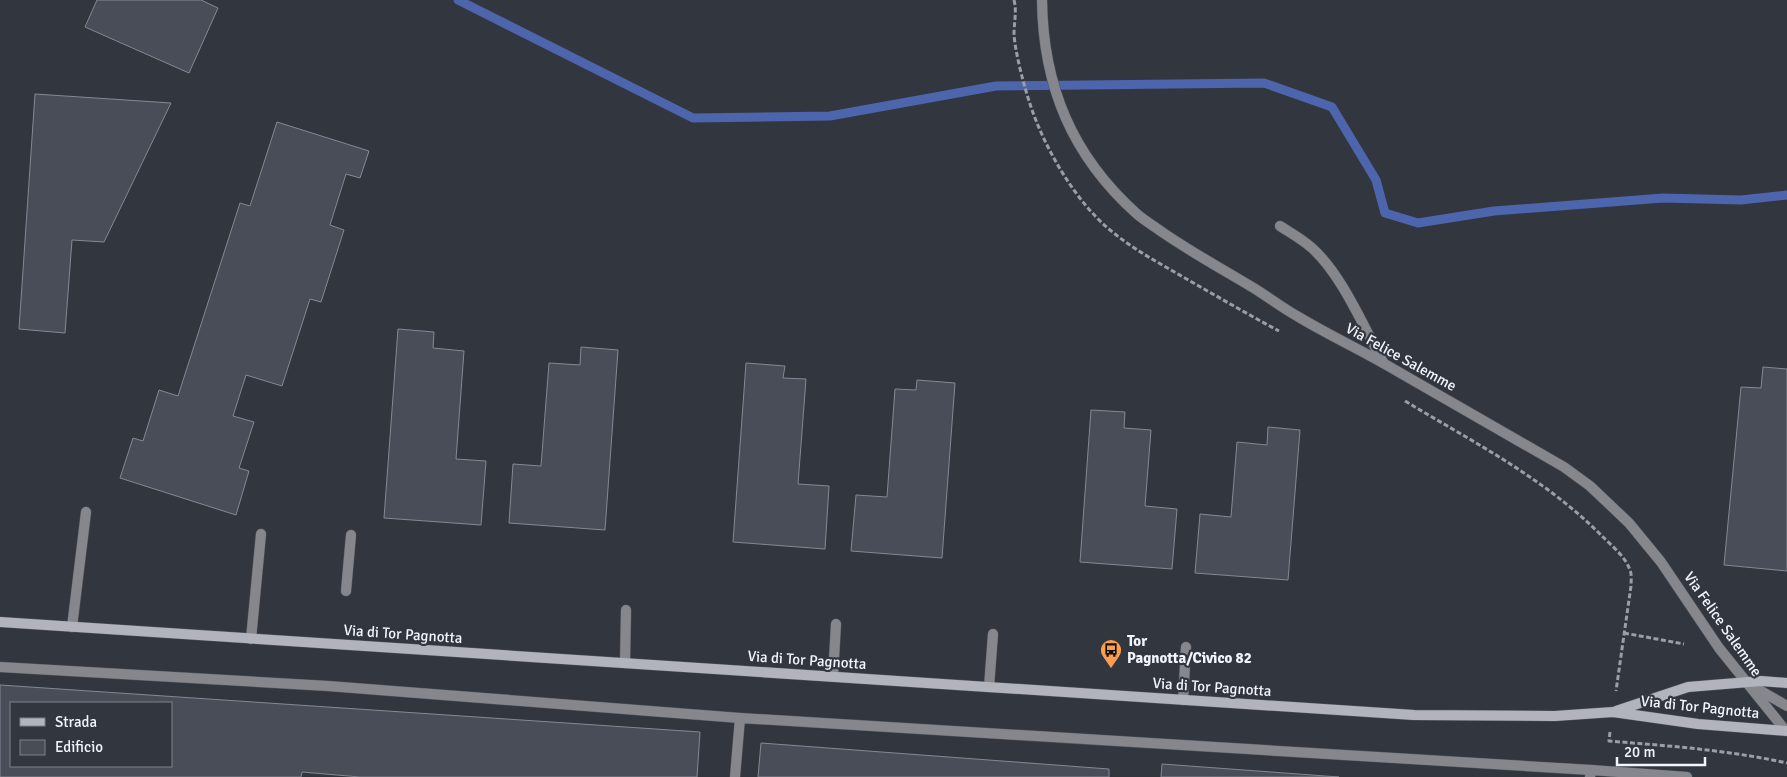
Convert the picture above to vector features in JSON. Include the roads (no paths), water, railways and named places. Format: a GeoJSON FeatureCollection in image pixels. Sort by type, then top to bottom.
{"type":"FeatureCollection","features":[{"type":"Feature","properties":{"kind":"street","name":"Via Felice Salemme"},"geometry":{"type":"LineString","coordinates":[[1042,0],[1042,23],[1050,71],[1063,113],[1079,146],[1105,180],[1138,214],[1212,264],[1297,317],[1383,363],[1564,467],[1590,486],[1629,523],[1661,562],[1719,648],[1786,731]]}},
{"type":"Feature","properties":{"kind":"street"},"geometry":{"type":"LineString","coordinates":[[1280,226],[1312,248],[1328,265],[1342,286],[1383,363]]}},
{"type":"Feature","properties":{"kind":"street"},"geometry":{"type":"LineString","coordinates":[[72,627],[86,512]]}},
{"type":"Feature","properties":{"kind":"street"},"geometry":{"type":"LineString","coordinates":[[251,639],[261,534]]}},
{"type":"Feature","properties":{"kind":"street"},"geometry":{"type":"LineString","coordinates":[[346,591],[350,535]]}},
{"type":"Feature","properties":{"kind":"street"},"geometry":{"type":"LineString","coordinates":[[625,663],[626,610]]}},
{"type":"Feature","properties":{"kind":"street","name":"Via di Tor Pagnotta"},"geometry":{"type":"LineString","coordinates":[[0,622],[1414,715],[1556,716],[1613,712],[1698,724],[1786,731]]}},
{"type":"Feature","properties":{"kind":"street"},"geometry":{"type":"LineString","coordinates":[[833,676],[836,624]]}},
{"type":"Feature","properties":{"kind":"street"},"geometry":{"type":"LineString","coordinates":[[990,687],[993,634]]}},
{"type":"Feature","properties":{"kind":"street"},"geometry":{"type":"LineString","coordinates":[[1183,700],[1186,647]]}},
{"type":"Feature","properties":{"kind":"street"},"geometry":{"type":"LineString","coordinates":[[0,667],[328,686],[740,718],[1590,774],[1687,777]]}},
{"type":"Feature","properties":{"kind":"street","name":"Via di Tor Pagnotta"},"geometry":{"type":"LineString","coordinates":[[1613,712],[1688,688],[1745,682],[1787,683]]}},
{"type":"Feature","properties":{"kind":"street","name":"Via di Tor Pagnotta"},"geometry":{"type":"LineString","coordinates":[[1745,682],[1787,706]]}},
{"type":"Feature","properties":{"kind":"street"},"geometry":{"type":"LineString","coordinates":[[735,777],[740,718]]}},
{"type":"Feature","properties":{"kind":"waterway"},"geometry":{"type":"LineString","coordinates":[[458,0],[693,118],[830,116],[996,86],[1264,83],[1332,107],[1376,180],[1385,213],[1418,223],[1494,211],[1663,198],[1741,200],[1787,195]]}},
{"type":"Feature","properties":{"kind":"place","name":"Tor Pagnotta/Civico 82"},"geometry":{"type":"Point","coordinates":[1111,669]}}]}
